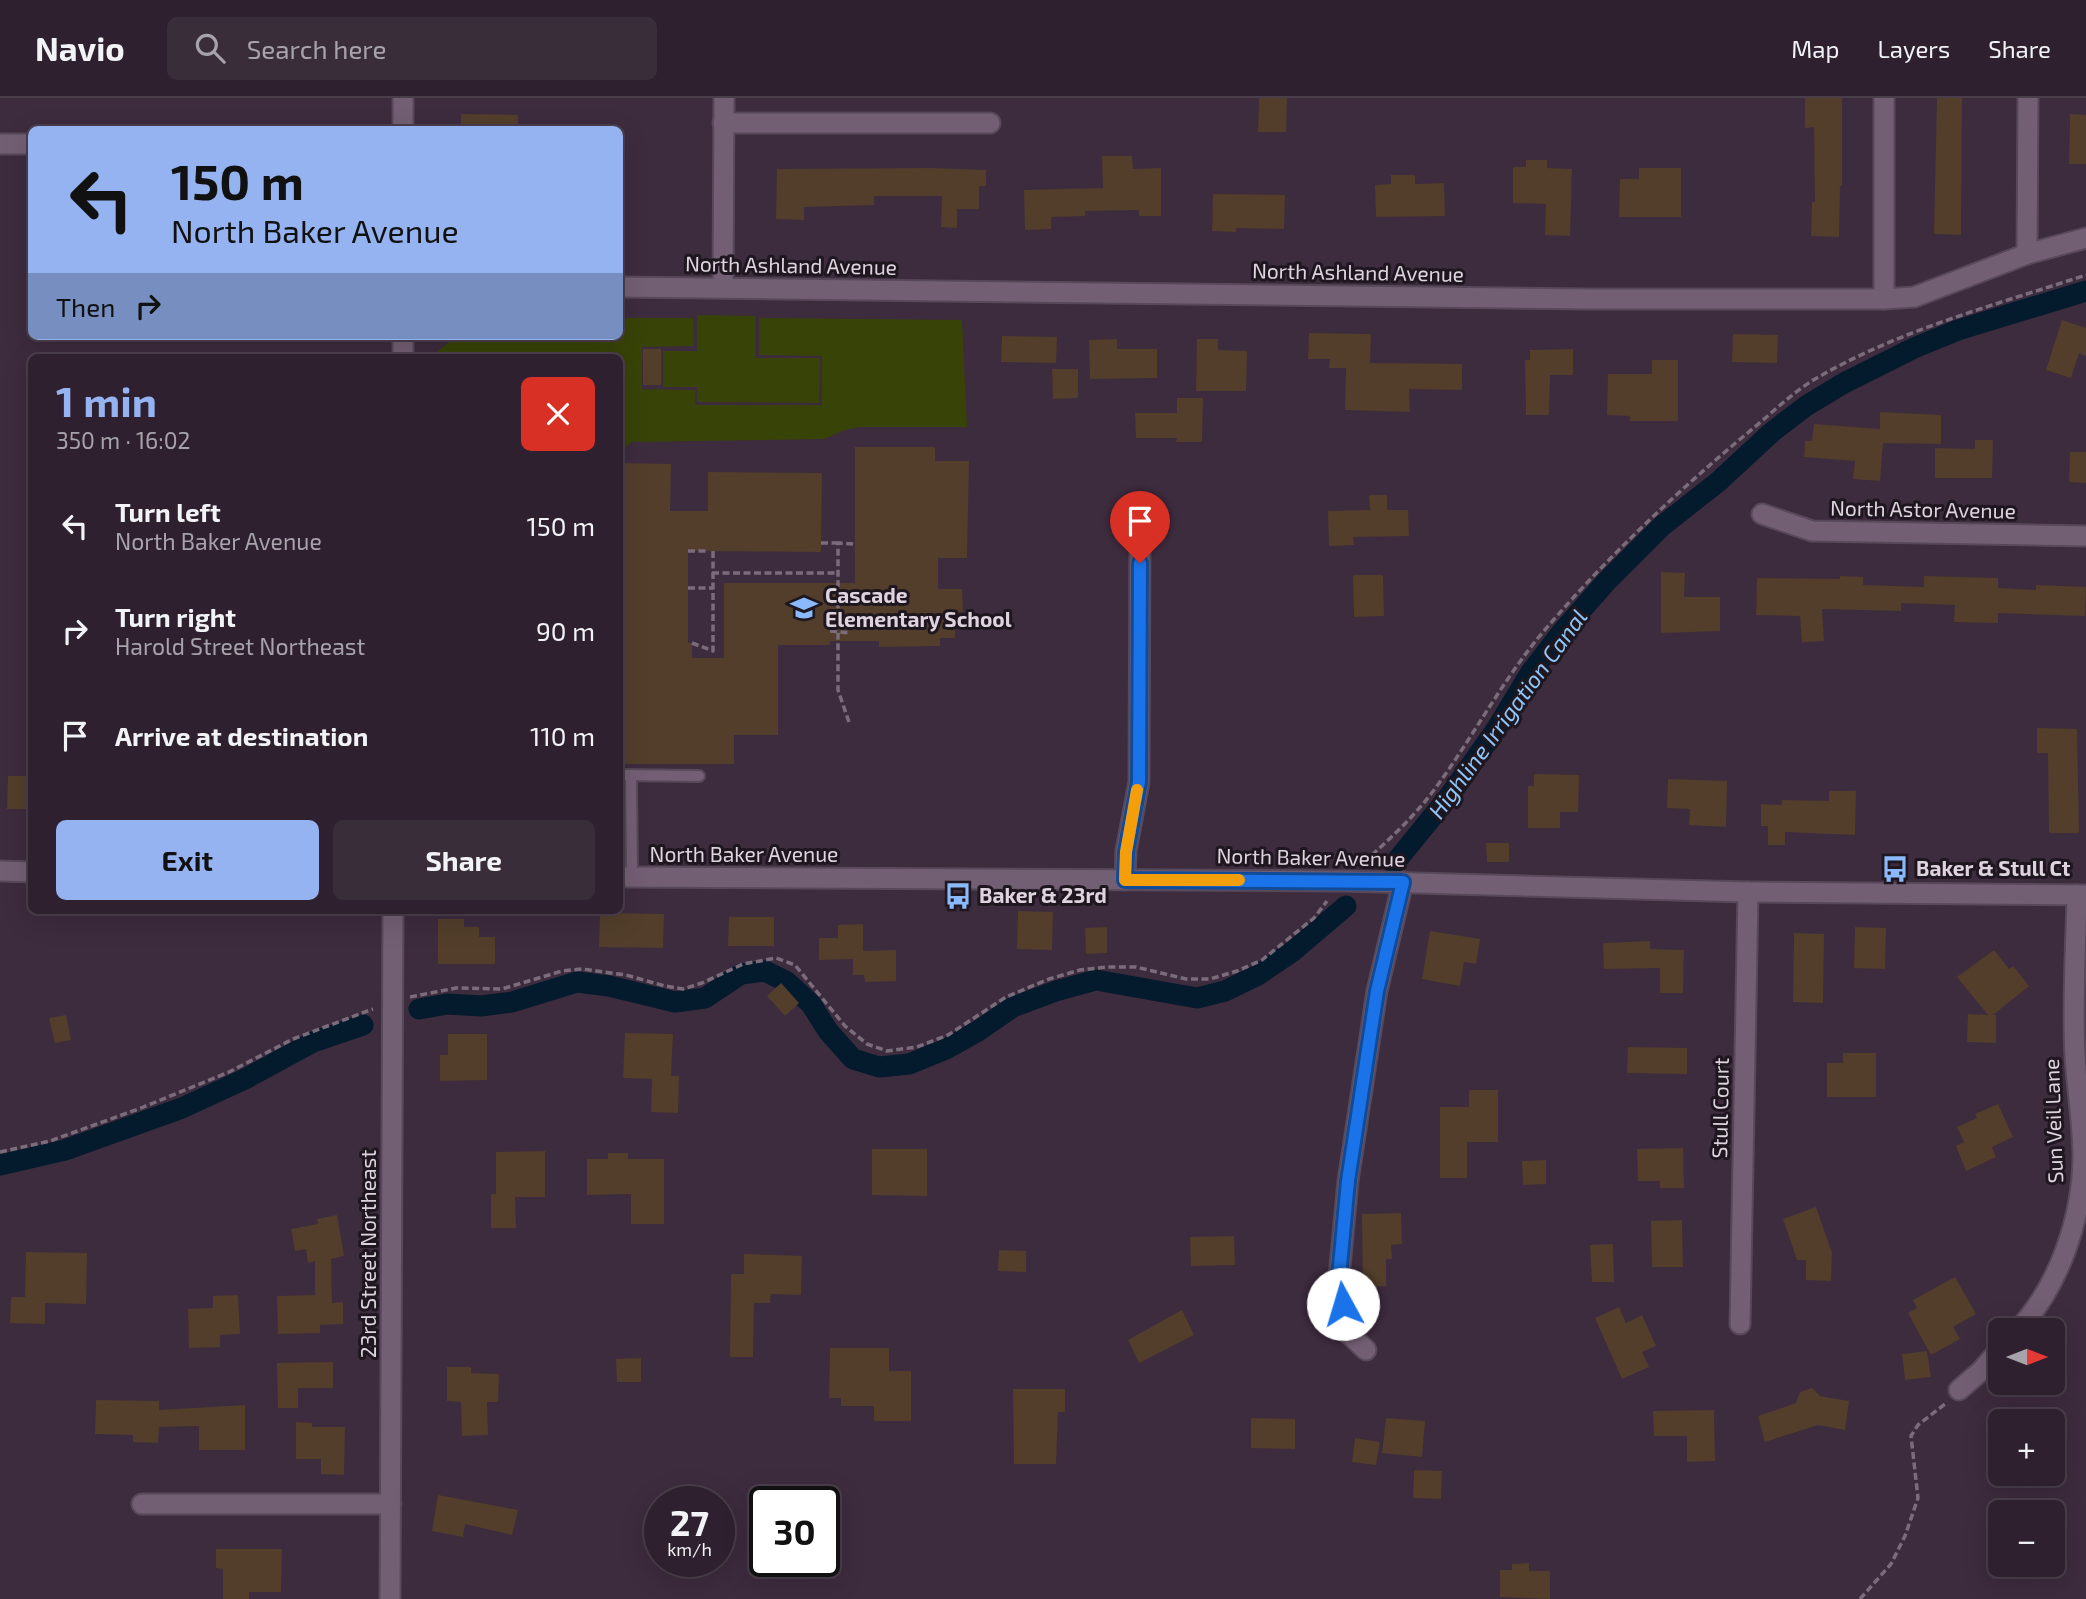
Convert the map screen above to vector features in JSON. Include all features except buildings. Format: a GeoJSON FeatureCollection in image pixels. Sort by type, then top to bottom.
{"type":"FeatureCollection","features":[{"type":"Feature","properties":{"kind":"street"},"geometry":{"type":"LineString","coordinates":[[403,98],[403,126]]}},
{"type":"Feature","properties":{"kind":"street"},"geometry":{"type":"LineString","coordinates":[[723,288],[724,98]]}},
{"type":"Feature","properties":{"kind":"street"},"geometry":{"type":"LineString","coordinates":[[1884,98],[1884,299]]}},
{"type":"Feature","properties":{"kind":"street"},"geometry":{"type":"LineString","coordinates":[[2027,254],[2028,98]]}},
{"type":"Feature","properties":{"kind":"street"},"geometry":{"type":"LineString","coordinates":[[723,123],[990,123]]}},
{"type":"Feature","properties":{"kind":"street"},"geometry":{"type":"LineString","coordinates":[[0,144],[28,144]]}},
{"type":"Feature","properties":{"kind":"street","name":"North Ashland Avenue"},"geometry":{"type":"LineString","coordinates":[[623,287],[1587,299],[1884,299],[1914,297],[2027,254],[2086,238]]}},
{"type":"Feature","properties":{"kind":"street","name":"North Astor Avenue"},"geometry":{"type":"LineString","coordinates":[[1762,514],[1812,531],[2086,536]]}},
{"type":"Feature","properties":{"kind":"street"},"geometry":{"type":"LineString","coordinates":[[1125,880],[1126,852],[1139,782],[1140,535]]}},
{"type":"Feature","properties":{"kind":"street"},"geometry":{"type":"LineString","coordinates":[[0,871],[28,872]]}},
{"type":"Feature","properties":{"kind":"street","name":"North Baker Avenue"},"geometry":{"type":"LineString","coordinates":[[626,877],[1343,881],[1748,892],[2081,895]]}},
{"type":"Feature","properties":{"kind":"street"},"geometry":{"type":"LineString","coordinates":[[1366,1350],[1347,1332],[1339,1277],[1348,1181],[1377,991],[1403,882]]}},
{"type":"Feature","properties":{"kind":"street","name":"Stull Court"},"geometry":{"type":"LineString","coordinates":[[1740,1324],[1748,892]]}},
{"type":"Feature","properties":{"kind":"street","name":"Sun Veil Lane"},"geometry":{"type":"LineString","coordinates":[[2029,1318],[2051,1284],[2070,1237],[2079,1199],[2082,1158],[2075,1054],[2081,895]]}},
{"type":"Feature","properties":{"kind":"street","name":"23rd Street Northeast"},"geometry":{"type":"LineString","coordinates":[[390,1599],[393,914]]}},
{"type":"Feature","properties":{"kind":"street"},"geometry":{"type":"LineString","coordinates":[[1959,1390],[1988,1364]]}},
{"type":"Feature","properties":{"kind":"street"},"geometry":{"type":"LineString","coordinates":[[142,1504],[391,1504]]}},
{"type":"Feature","properties":{"kind":"lane"},"geometry":{"type":"LineString","coordinates":[[626,877],[625,775],[699,776]]}},
{"type":"Feature","properties":{"kind":"path"},"geometry":{"type":"LineString","coordinates":[[0,1152],[50,1141],[141,1108],[229,1072],[293,1039],[393,1001],[456,988],[502,989],[562,971],[582,969],[626,975],[683,989],[743,964],[776,958],[795,965],[845,1027],[867,1044],[887,1051],[917,1047],[948,1035],[1006,997],[1049,979],[1080,970],[1136,967],[1186,979],[1210,979],[1237,971],[1262,960],[1314,918],[1343,881],[1399,831],[1435,789],[1508,677],[1578,593],[1691,481],[1783,404],[1813,380],[1927,327],[2086,275]]}},
{"type":"Feature","properties":{"kind":"path"},"geometry":{"type":"LineString","coordinates":[[821,543],[855,544]]}},
{"type":"Feature","properties":{"kind":"path"},"geometry":{"type":"LineString","coordinates":[[838,543],[838,690],[849,722]]}},
{"type":"Feature","properties":{"kind":"path"},"geometry":{"type":"LineString","coordinates":[[688,551],[711,551],[713,588],[713,651],[692,643]]}},
{"type":"Feature","properties":{"kind":"path"},"geometry":{"type":"LineString","coordinates":[[712,573],[838,573]]}},
{"type":"Feature","properties":{"kind":"path"},"geometry":{"type":"LineString","coordinates":[[688,588],[713,588]]}},
{"type":"Feature","properties":{"kind":"path"},"geometry":{"type":"LineString","coordinates":[[830,592],[849,592]]}},
{"type":"Feature","properties":{"kind":"path"},"geometry":{"type":"LineString","coordinates":[[830,631],[850,633]]}},
{"type":"Feature","properties":{"kind":"path"},"geometry":{"type":"LineString","coordinates":[[1860,1599],[1891,1564],[1905,1536],[1918,1498],[1910,1436],[1918,1425],[1959,1390]]}},
{"type":"Feature","properties":{"kind":"green space"},"geometry":{"type":"Polygon","coordinates":[[[697,315],[755,316],[755,358],[820,358],[819,403],[697,402],[697,387],[663,387],[663,351],[697,351],[697,315]]]}},
{"type":"Feature","properties":{"kind":"green space"},"geometry":{"type":"Polygon","coordinates":[[[623,318],[693,318],[694,346],[642,347],[642,389],[695,390],[695,405],[822,405],[822,356],[759,355],[759,318],[962,320],[967,427],[860,427],[824,439],[632,442],[623,449],[623,354],[434,354],[452,340],[623,340],[623,318]]]}},
{"type":"Feature","properties":{"kind":"waterway","name":"Highline Irrigation Canal"},"geometry":{"type":"LineString","coordinates":[[1394,864],[1450,795],[1497,728],[1531,672],[1562,632],[1606,582],[1662,526],[1718,482],[1772,432],[1806,406],[1844,383],[1914,348],[1958,330],[2086,291]]}},
{"type":"Feature","properties":{"kind":"waterway","name":"Highline Irrigation Canal"},"geometry":{"type":"LineString","coordinates":[[419,1009],[447,1004],[481,1006],[512,1002],[577,982],[609,986],[675,1002],[705,998],[741,974],[765,971],[787,982],[811,1004],[828,1031],[853,1059],[879,1067],[909,1064],[946,1049],[1013,1007],[1096,980],[1197,998],[1225,991],[1258,975],[1293,951],[1346,906]]}},
{"type":"Feature","properties":{"kind":"waterway","name":"Highline Irrigation Canal"},"geometry":{"type":"LineString","coordinates":[[0,1165],[65,1150],[182,1108],[245,1079],[313,1042],[363,1025]]}},
{"type":"Feature","properties":{"kind":"slow traffic"},"geometry":{"type":"LineString","coordinates":[[1137,790],[1126,852],[1125,880],[1239,880]]}},
{"type":"Feature","properties":{"kind":"place","name":"Cascade Elementary School"},"geometry":{"type":"Point","coordinates":[804,608]}},
{"type":"Feature","properties":{"kind":"place","name":"Baker & Stull Ct"},"geometry":{"type":"Point","coordinates":[1895,869]}},
{"type":"Feature","properties":{"kind":"place","name":"Baker & 23rd"},"geometry":{"type":"Point","coordinates":[958,896]}},
{"type":"Feature","properties":{"kind":"route"},"geometry":{"type":"LineString","coordinates":[[1140,563],[1139,782],[1126,852],[1125,880],[1403,882],[1401,900],[1377,991],[1348,1181],[1339,1277],[1343,1304]]}}]}
